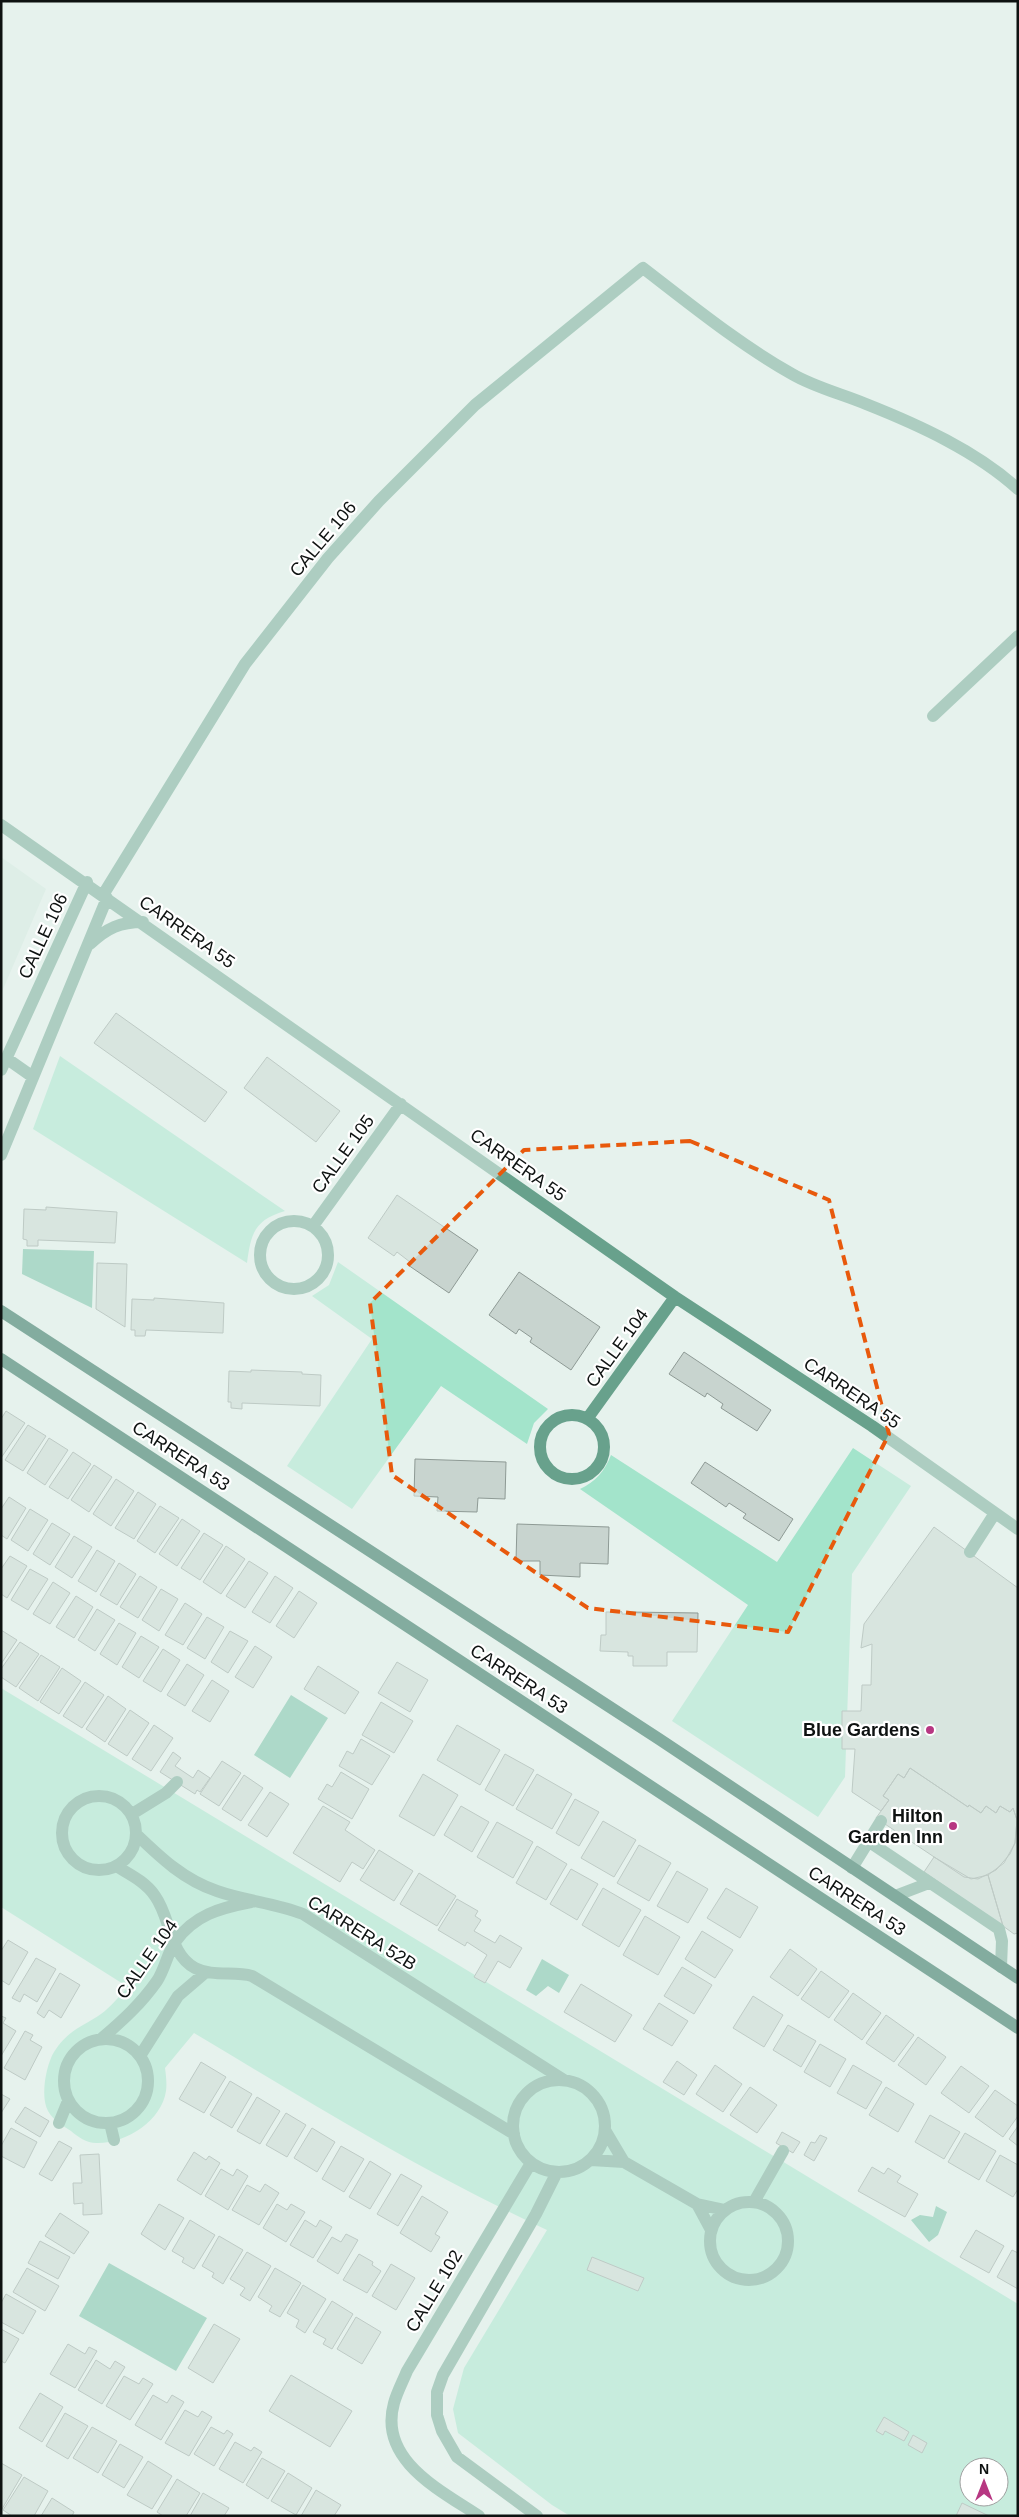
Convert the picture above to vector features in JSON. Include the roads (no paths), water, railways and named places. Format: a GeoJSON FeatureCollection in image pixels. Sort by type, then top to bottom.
{"type":"FeatureCollection","features":[{"type":"Feature","properties":{"kind":"main road","name":"CARRERA 53"},"geometry":{"type":"LineString","coordinates":[[1,1311],[659,1739],[1018,1978]]}},
{"type":"Feature","properties":{"kind":"main road","name":"CARRERA 53"},"geometry":{"type":"LineString","coordinates":[[1,1359],[1018,2028]]}},
{"type":"Feature","properties":{"kind":"street","name":"CALLE 106"},"geometry":{"type":"LineString","coordinates":[[1,1154],[105,897],[245,664],[328,558],[379,501],[475,405],[643,268],[725,331],[793,375],[873,406],[937,436],[994,468],[1018,489]]}},
{"type":"Feature","properties":{"kind":"street"},"geometry":{"type":"LineString","coordinates":[[932,716],[1018,636]]}},
{"type":"Feature","properties":{"kind":"street","name":"CARRERA 55"},"geometry":{"type":"LineString","coordinates":[[1,824],[87,882],[105,897],[675,1297],[872,1426],[1018,1529]]}},
{"type":"Feature","properties":{"kind":"street","name":"CALLE 106"},"geometry":{"type":"LineString","coordinates":[[33,1077],[3,1064],[87,882]]}},
{"type":"Feature","properties":{"kind":"street","name":"CALLE 106"},"geometry":{"type":"LineString","coordinates":[[79,963],[89,945],[104,930],[124,922],[143,922]]}},
{"type":"Feature","properties":{"kind":"street","name":"CALLE 105"},"geometry":{"type":"LineString","coordinates":[[313,1226],[401,1104]]}},
{"type":"Feature","properties":{"kind":"street"},"geometry":{"type":"LineString","coordinates":[[298,1220],[313,1226],[324,1237],[329,1251],[327,1266],[319,1280],[306,1288],[293,1290],[279,1287],[268,1278],[261,1266],[260,1249],[267,1234],[281,1223],[298,1220]]}},
{"type":"Feature","properties":{"kind":"street","name":"CALLE 104"},"geometry":{"type":"LineString","coordinates":[[587,1419],[675,1297]]}},
{"type":"Feature","properties":{"kind":"street"},"geometry":{"type":"LineString","coordinates":[[575,1415],[587,1419],[597,1426],[603,1437],[604,1450],[601,1462],[593,1472],[582,1478],[569,1479],[557,1476],[547,1468],[541,1457],[540,1444],[543,1432],[551,1423],[562,1417],[575,1415]]}},
{"type":"Feature","properties":{"kind":"street"},"geometry":{"type":"LineString","coordinates":[[970,1552],[995,1512]]}},
{"type":"Feature","properties":{"kind":"street"},"geometry":{"type":"LineString","coordinates":[[132,1814],[166,1793],[177,1782]]}},
{"type":"Feature","properties":{"kind":"street"},"geometry":{"type":"LineString","coordinates":[[97,1795],[117,1800],[132,1814],[136,1834],[130,1853],[116,1866],[96,1870],[78,1863],[70,1856],[61,1838],[64,1818],[77,1802],[97,1795]]}},
{"type":"Feature","properties":{"kind":"street"},"geometry":{"type":"LineString","coordinates":[[852,1868],[881,1821]]}},
{"type":"Feature","properties":{"kind":"street","name":"CARRERA 52B"},"geometry":{"type":"LineString","coordinates":[[136,1834],[175,1870],[197,1884],[256,1902],[281,1906],[303,1914],[564,2080]]}},
{"type":"Feature","properties":{"kind":"street"},"geometry":{"type":"LineString","coordinates":[[868,1842],[998,1929],[1002,1941],[1002,1967]]}},
{"type":"Feature","properties":{"kind":"street"},"geometry":{"type":"LineString","coordinates":[[116,1866],[145,1884],[154,1894],[164,1910],[174,1943],[188,1962],[206,1972],[241,1973],[252,1976],[514,2134]]}},
{"type":"Feature","properties":{"kind":"street"},"geometry":{"type":"LineString","coordinates":[[894,1896],[929,1882]]}},
{"type":"Feature","properties":{"kind":"street","name":"CALLE 104"},"geometry":{"type":"LineString","coordinates":[[68,2101],[64,2088],[64,2074],[68,2062],[76,2050],[88,2043],[101,2039],[141,2002],[165,1965],[174,1943],[197,1919],[211,1911],[256,1902]]}},
{"type":"Feature","properties":{"kind":"street"},"geometry":{"type":"LineString","coordinates":[[140,2056],[178,1996],[206,1972]]}},
{"type":"Feature","properties":{"kind":"street"},"geometry":{"type":"LineString","coordinates":[[59,2123],[68,2101],[86,2118],[110,2123],[122,2120],[133,2113],[144,2098],[148,2080],[140,2056],[129,2046],[116,2040],[101,2039]]}},
{"type":"Feature","properties":{"kind":"street"},"geometry":{"type":"LineString","coordinates":[[564,2080],[578,2084],[595,2097],[605,2116],[605,2130],[603,2141],[591,2160],[575,2169],[557,2172],[531,2163],[517,2145],[514,2134],[515,2113],[526,2094],[537,2086],[550,2081],[564,2080]]}},
{"type":"Feature","properties":{"kind":"street"},"geometry":{"type":"LineString","coordinates":[[110,2123],[114,2140]]}},
{"type":"Feature","properties":{"kind":"street"},"geometry":{"type":"LineString","coordinates":[[605,2130],[624,2162]]}},
{"type":"Feature","properties":{"kind":"street"},"geometry":{"type":"LineString","coordinates":[[754,2202],[783,2151]]}},
{"type":"Feature","properties":{"kind":"street"},"geometry":{"type":"LineString","coordinates":[[591,2160],[624,2162],[697,2204],[726,2210]]}},
{"type":"Feature","properties":{"kind":"street","name":"CALLE 102"},"geometry":{"type":"LineString","coordinates":[[479,2516],[418,2474],[404,2460],[396,2445],[392,2419],[394,2403],[407,2370],[531,2163]]}},
{"type":"Feature","properties":{"kind":"street"},"geometry":{"type":"LineString","coordinates":[[537,2516],[457,2457],[442,2431],[437,2407],[437,2392],[443,2375],[536,2214],[557,2172]]}},
{"type":"Feature","properties":{"kind":"street"},"geometry":{"type":"LineString","coordinates":[[754,2202],[775,2212],[787,2232],[788,2245],[784,2258],[777,2268],[766,2276],[754,2280],[741,2279],[729,2275],[712,2256],[711,2230],[716,2219],[734,2204],[754,2202]]}},
{"type":"Feature","properties":{"kind":"street"},"geometry":{"type":"LineString","coordinates":[[697,2204],[711,2230]]}},
{"type":"Feature","properties":{"kind":"place","name":"Blue Gardens"},"geometry":{"type":"Point","coordinates":[930,1730]}},
{"type":"Feature","properties":{"kind":"place","name":"Hilton Garden Inn"},"geometry":{"type":"Point","coordinates":[953,1826]}}]}
